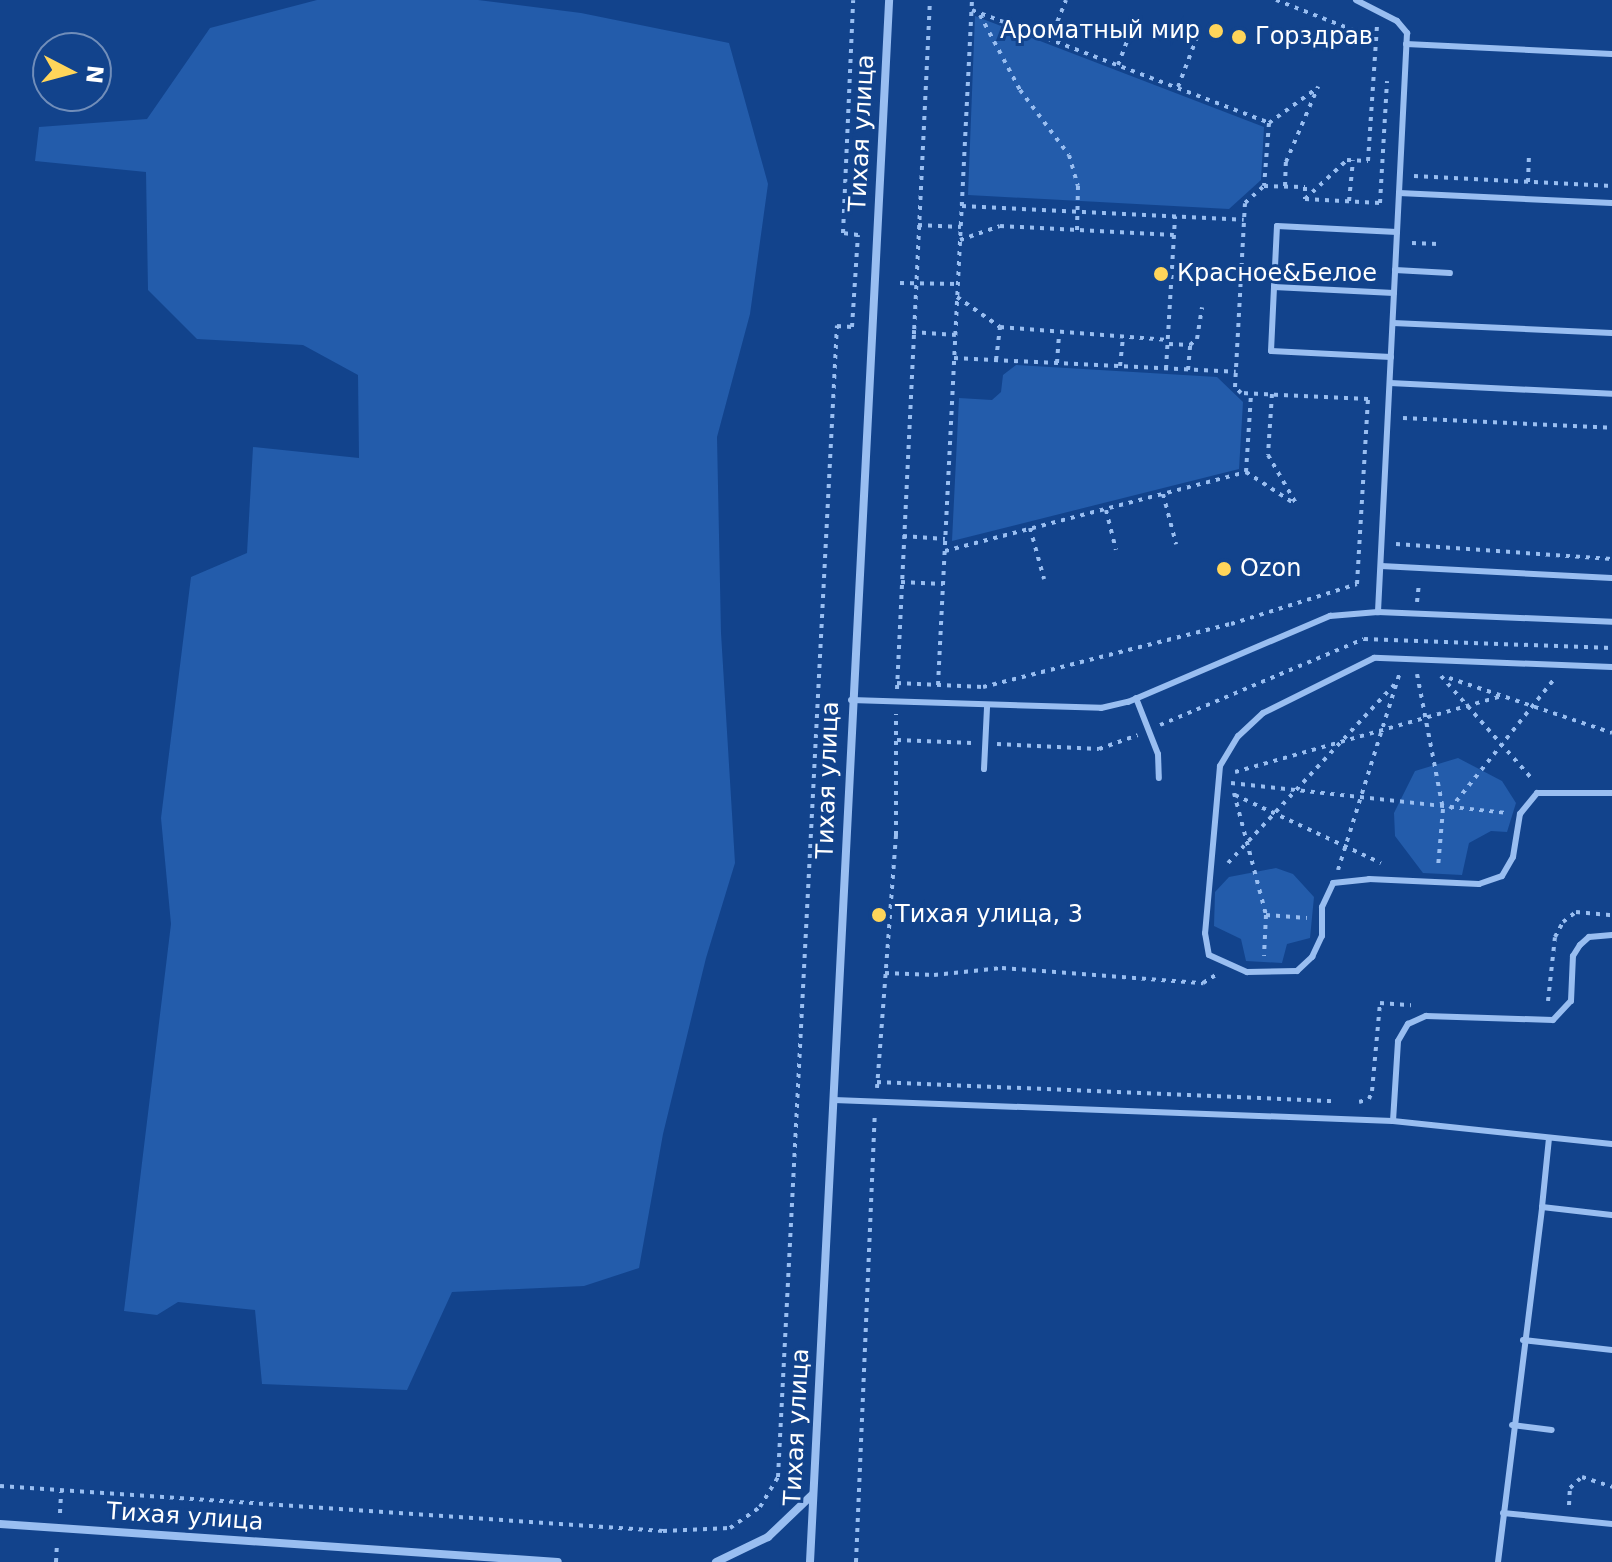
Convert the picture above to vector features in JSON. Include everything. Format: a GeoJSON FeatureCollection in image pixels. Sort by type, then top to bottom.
{"type":"FeatureCollection","features":[{"type":"Feature","properties":{"kind":"street","name":"Тихая улица"},"geometry":{"type":"LineString","coordinates":[[810,1562],[851,700],[889,0]]}},
{"type":"Feature","properties":{"kind":"street"},"geometry":{"type":"LineString","coordinates":[[716,1562],[768,1537],[813,1494]]}},
{"type":"Feature","properties":{"kind":"street","name":"Тихая улица"},"geometry":{"type":"LineString","coordinates":[[0,1524],[475,1560],[558,1562]]}},
{"type":"Feature","properties":{"kind":"lane"},"geometry":{"type":"LineString","coordinates":[[1356,0],[1397,21],[1407,33],[1378,612]]}},
{"type":"Feature","properties":{"kind":"lane"},"geometry":{"type":"LineString","coordinates":[[1406,44],[1612,54]]}},
{"type":"Feature","properties":{"kind":"lane"},"geometry":{"type":"LineString","coordinates":[[1399,193],[1612,203]]}},
{"type":"Feature","properties":{"kind":"lane"},"geometry":{"type":"LineString","coordinates":[[1391,357],[1271,351],[1274,287],[1277,226],[1397,232]]}},
{"type":"Feature","properties":{"kind":"lane"},"geometry":{"type":"LineString","coordinates":[[1395,270],[1450,273]]}},
{"type":"Feature","properties":{"kind":"lane"},"geometry":{"type":"LineString","coordinates":[[1274,287],[1394,293]]}},
{"type":"Feature","properties":{"kind":"lane"},"geometry":{"type":"LineString","coordinates":[[1393,323],[1612,333]]}},
{"type":"Feature","properties":{"kind":"lane"},"geometry":{"type":"LineString","coordinates":[[1390,383],[1612,394]]}},
{"type":"Feature","properties":{"kind":"lane"},"geometry":{"type":"LineString","coordinates":[[1381,566],[1612,578]]}},
{"type":"Feature","properties":{"kind":"lane"},"geometry":{"type":"LineString","coordinates":[[851,700],[1076,711],[1136,698],[1330,616],[1378,612],[1612,622]]}},
{"type":"Feature","properties":{"kind":"lane"},"geometry":{"type":"LineString","coordinates":[[1612,667],[1410,656],[1374,658],[1263,713],[1238,736],[1217,779],[1205,933],[1209,955],[1228,968],[1263,972],[1297,971],[1322,936],[1322,919],[1333,883],[1408,881],[1479,884],[1502,876],[1513,857],[1520,814],[1544,792],[1612,793]]}},
{"type":"Feature","properties":{"kind":"lane"},"geometry":{"type":"LineString","coordinates":[[1136,698],[1150,730],[1159,778]]}},
{"type":"Feature","properties":{"kind":"lane"},"geometry":{"type":"LineString","coordinates":[[984,769],[987,707]]}},
{"type":"Feature","properties":{"kind":"lane"},"geometry":{"type":"LineString","coordinates":[[1393,1121],[1398,1041],[1408,1024],[1426,1016],[1553,1020],[1571,1001],[1573,956],[1580,945],[1589,937],[1612,935]]}},
{"type":"Feature","properties":{"kind":"lane"},"geometry":{"type":"LineString","coordinates":[[834,1100],[1393,1121],[1612,1144]]}},
{"type":"Feature","properties":{"kind":"lane"},"geometry":{"type":"LineString","coordinates":[[1498,1562],[1512,1425],[1549,1138]]}},
{"type":"Feature","properties":{"kind":"lane"},"geometry":{"type":"LineString","coordinates":[[1542,1207],[1612,1215]]}},
{"type":"Feature","properties":{"kind":"lane"},"geometry":{"type":"LineString","coordinates":[[1523,1340],[1612,1350]]}},
{"type":"Feature","properties":{"kind":"lane"},"geometry":{"type":"LineString","coordinates":[[1512,1425],[1552,1430]]}},
{"type":"Feature","properties":{"kind":"lane"},"geometry":{"type":"LineString","coordinates":[[1503,1513],[1612,1524]]}},
{"type":"Feature","properties":{"kind":"path"},"geometry":{"type":"LineString","coordinates":[[0,1486],[706,1532],[730,1528],[760,1507],[778,1477],[837,326],[852,327],[858,235],[843,233],[853,0]]}},
{"type":"Feature","properties":{"kind":"path"},"geometry":{"type":"LineString","coordinates":[[856,1562],[877,1082],[896,835],[896,702],[930,0]]}},
{"type":"Feature","properties":{"kind":"path"},"geometry":{"type":"LineString","coordinates":[[937,705],[972,0]]}},
{"type":"Feature","properties":{"kind":"path"},"geometry":{"type":"LineString","coordinates":[[1050,40],[1066,0]]}},
{"type":"Feature","properties":{"kind":"path"},"geometry":{"type":"LineString","coordinates":[[1276,0],[1376,39]]}},
{"type":"Feature","properties":{"kind":"path"},"geometry":{"type":"LineString","coordinates":[[972,10],[1269,123]]}},
{"type":"Feature","properties":{"kind":"path"},"geometry":{"type":"LineString","coordinates":[[979,13],[1020,90],[1069,155],[1078,186],[1077,230]]}},
{"type":"Feature","properties":{"kind":"path"},"geometry":{"type":"LineString","coordinates":[[1118,65],[1135,20]]}},
{"type":"Feature","properties":{"kind":"path"},"geometry":{"type":"LineString","coordinates":[[1368,161],[1378,20],[1388,28]]}},
{"type":"Feature","properties":{"kind":"path"},"geometry":{"type":"LineString","coordinates":[[1178,88],[1197,37]]}},
{"type":"Feature","properties":{"kind":"path"},"geometry":{"type":"LineString","coordinates":[[1305,199],[1380,203],[1388,65]]}},
{"type":"Feature","properties":{"kind":"path"},"geometry":{"type":"LineString","coordinates":[[897,683],[983,687],[1231,624],[1357,584],[1368,399],[1251,393],[1235,387],[1245,203],[1264,186],[1269,123],[1318,87],[1286,162],[1285,187]]}},
{"type":"Feature","properties":{"kind":"path"},"geometry":{"type":"LineString","coordinates":[[1528,182],[1529,156]]}},
{"type":"Feature","properties":{"kind":"path"},"geometry":{"type":"LineString","coordinates":[[1349,201],[1353,160]]}},
{"type":"Feature","properties":{"kind":"path"},"geometry":{"type":"LineString","coordinates":[[1305,199],[1353,160],[1382,162]]}},
{"type":"Feature","properties":{"kind":"path"},"geometry":{"type":"LineString","coordinates":[[1411,176],[1412,161]]}},
{"type":"Feature","properties":{"kind":"path"},"geometry":{"type":"LineString","coordinates":[[1400,175],[1612,186]]}},
{"type":"Feature","properties":{"kind":"path"},"geometry":{"type":"LineString","coordinates":[[1264,186],[1305,187],[1305,199]]}},
{"type":"Feature","properties":{"kind":"path"},"geometry":{"type":"LineString","coordinates":[[962,206],[1244,220]]}},
{"type":"Feature","properties":{"kind":"path"},"geometry":{"type":"LineString","coordinates":[[1166,369],[1175,216]]}},
{"type":"Feature","properties":{"kind":"path"},"geometry":{"type":"LineString","coordinates":[[918,225],[961,227]]}},
{"type":"Feature","properties":{"kind":"path"},"geometry":{"type":"LineString","coordinates":[[960,240],[1000,226],[1174,235]]}},
{"type":"Feature","properties":{"kind":"path"},"geometry":{"type":"LineString","coordinates":[[1397,242],[1438,244]]}},
{"type":"Feature","properties":{"kind":"path"},"geometry":{"type":"LineString","coordinates":[[900,283],[958,284]]}},
{"type":"Feature","properties":{"kind":"path"},"geometry":{"type":"LineString","coordinates":[[957,297],[1000,327],[1190,345]]}},
{"type":"Feature","properties":{"kind":"path"},"geometry":{"type":"LineString","coordinates":[[1188,370],[1190,345],[1197,339],[1202,307]]}},
{"type":"Feature","properties":{"kind":"path"},"geometry":{"type":"LineString","coordinates":[[996,360],[1000,327]]}},
{"type":"Feature","properties":{"kind":"path"},"geometry":{"type":"LineString","coordinates":[[912,332],[956,335]]}},
{"type":"Feature","properties":{"kind":"path"},"geometry":{"type":"LineString","coordinates":[[1057,363],[1059,333]]}},
{"type":"Feature","properties":{"kind":"path"},"geometry":{"type":"LineString","coordinates":[[1120,366],[1123,337]]}},
{"type":"Feature","properties":{"kind":"path"},"geometry":{"type":"LineString","coordinates":[[954,358],[1236,372]]}},
{"type":"Feature","properties":{"kind":"path"},"geometry":{"type":"LineString","coordinates":[[1246,472],[1251,393]]}},
{"type":"Feature","properties":{"kind":"path"},"geometry":{"type":"LineString","coordinates":[[945,551],[1246,472],[1297,505],[1268,455],[1272,394]]}},
{"type":"Feature","properties":{"kind":"path"},"geometry":{"type":"LineString","coordinates":[[1397,432],[1398,408]]}},
{"type":"Feature","properties":{"kind":"path"},"geometry":{"type":"LineString","coordinates":[[1398,417],[1612,428]]}},
{"type":"Feature","properties":{"kind":"path"},"geometry":{"type":"LineString","coordinates":[[1163,494],[1176,544]]}},
{"type":"Feature","properties":{"kind":"path"},"geometry":{"type":"LineString","coordinates":[[1106,509],[1116,550]]}},
{"type":"Feature","properties":{"kind":"path"},"geometry":{"type":"LineString","coordinates":[[1030,528],[1044,579]]}},
{"type":"Feature","properties":{"kind":"path"},"geometry":{"type":"LineString","coordinates":[[903,536],[945,539]]}},
{"type":"Feature","properties":{"kind":"path"},"geometry":{"type":"LineString","coordinates":[[1392,536],[1402,547],[1612,559]]}},
{"type":"Feature","properties":{"kind":"path"},"geometry":{"type":"LineString","coordinates":[[901,582],[943,584]]}},
{"type":"Feature","properties":{"kind":"path"},"geometry":{"type":"LineString","coordinates":[[896,740],[1099,749],[1364,639],[1612,648]]}},
{"type":"Feature","properties":{"kind":"path"},"geometry":{"type":"LineString","coordinates":[[1333,883],[1398,681],[1410,656]]}},
{"type":"Feature","properties":{"kind":"path"},"geometry":{"type":"LineString","coordinates":[[1410,656],[1443,809],[1437,882]]}},
{"type":"Feature","properties":{"kind":"path"},"geometry":{"type":"LineString","coordinates":[[1423,657],[1544,792]]}},
{"type":"Feature","properties":{"kind":"path"},"geometry":{"type":"LineString","coordinates":[[1449,810],[1567,664]]}},
{"type":"Feature","properties":{"kind":"path"},"geometry":{"type":"LineString","coordinates":[[1439,674],[1612,733]]}},
{"type":"Feature","properties":{"kind":"path"},"geometry":{"type":"LineString","coordinates":[[1208,884],[1398,681]]}},
{"type":"Feature","properties":{"kind":"path"},"geometry":{"type":"LineString","coordinates":[[1217,779],[1502,696]]}},
{"type":"Feature","properties":{"kind":"path"},"geometry":{"type":"LineString","coordinates":[[1217,779],[1232,783],[1405,798],[1449,810],[1520,814]]}},
{"type":"Feature","properties":{"kind":"path"},"geometry":{"type":"LineString","coordinates":[[1232,783],[1266,915],[1263,972]]}},
{"type":"Feature","properties":{"kind":"path"},"geometry":{"type":"LineString","coordinates":[[1235,795],[1345,846],[1408,881]]}},
{"type":"Feature","properties":{"kind":"path"},"geometry":{"type":"LineString","coordinates":[[1544,1007],[1552,995],[1555,937],[1563,922],[1576,912],[1612,915]]}},
{"type":"Feature","properties":{"kind":"path"},"geometry":{"type":"LineString","coordinates":[[1266,915],[1322,919]]}},
{"type":"Feature","properties":{"kind":"path"},"geometry":{"type":"LineString","coordinates":[[885,973],[934,975],[1002,968],[1203,983],[1228,968]]}},
{"type":"Feature","properties":{"kind":"path"},"geometry":{"type":"LineString","coordinates":[[877,1082],[1361,1103],[1372,1091],[1380,1003],[1425,1005]]}},
{"type":"Feature","properties":{"kind":"path"},"geometry":{"type":"LineString","coordinates":[[1568,1520],[1574,1481],[1590,1477],[1612,1487]]}},
{"type":"Feature","properties":{"kind":"path"},"geometry":{"type":"LineString","coordinates":[[60,1515],[61,1492]]}},
{"type":"Feature","properties":{"kind":"path"},"geometry":{"type":"LineString","coordinates":[[56,1562],[57,1545]]}},
{"type":"Feature","properties":{"kind":"shaded area"},"geometry":{"type":"Polygon","coordinates":[[[317,0],[478,0],[581,13],[729,43],[768,184],[750,314],[717,437],[721,633],[735,863],[706,958],[663,1134],[639,1268],[584,1286],[452,1292],[407,1390],[262,1384],[255,1310],[178,1302],[157,1315],[124,1311],[171,924],[161,818],[191,577],[247,553],[253,447],[359,458],[358,375],[303,345],[197,339],[148,290],[146,172],[35,161],[39,127],[147,119],[210,28],[317,0]]]}},
{"type":"Feature","properties":{"kind":"shaded area"},"geometry":{"type":"Polygon","coordinates":[[[975,16],[1264,127],[1261,180],[1229,209],[968,195],[975,16]]]}},
{"type":"Feature","properties":{"kind":"shaded area"},"geometry":{"type":"Polygon","coordinates":[[[1016,365],[1217,377],[1243,402],[1239,469],[952,541],[959,398],[992,400],[1001,392],[1003,375],[1016,365]]]}},
{"type":"Feature","properties":{"kind":"shaded area"},"geometry":{"type":"Polygon","coordinates":[[[1458,758],[1502,781],[1516,803],[1507,832],[1491,831],[1469,843],[1462,875],[1423,873],[1395,836],[1394,813],[1415,771],[1458,758]]]}},
{"type":"Feature","properties":{"kind":"shaded area"},"geometry":{"type":"Polygon","coordinates":[[[1276,868],[1293,874],[1314,897],[1310,938],[1287,944],[1282,963],[1246,961],[1241,939],[1214,926],[1215,892],[1229,877],[1276,868]]]}},
{"type":"Feature","properties":{"kind":"place","name":"Ароматный мир"},"geometry":{"type":"Point","coordinates":[1216,31]}},
{"type":"Feature","properties":{"kind":"place","name":"Горздрав"},"geometry":{"type":"Point","coordinates":[1239,37]}},
{"type":"Feature","properties":{"kind":"place","name":"Красное&Белое"},"geometry":{"type":"Point","coordinates":[1161,274]}},
{"type":"Feature","properties":{"kind":"place","name":"Ozon"},"geometry":{"type":"Point","coordinates":[1224,569]}},
{"type":"Feature","properties":{"kind":"place","name":"Тихая улица, 3"},"geometry":{"type":"Point","coordinates":[879,915]}}]}
